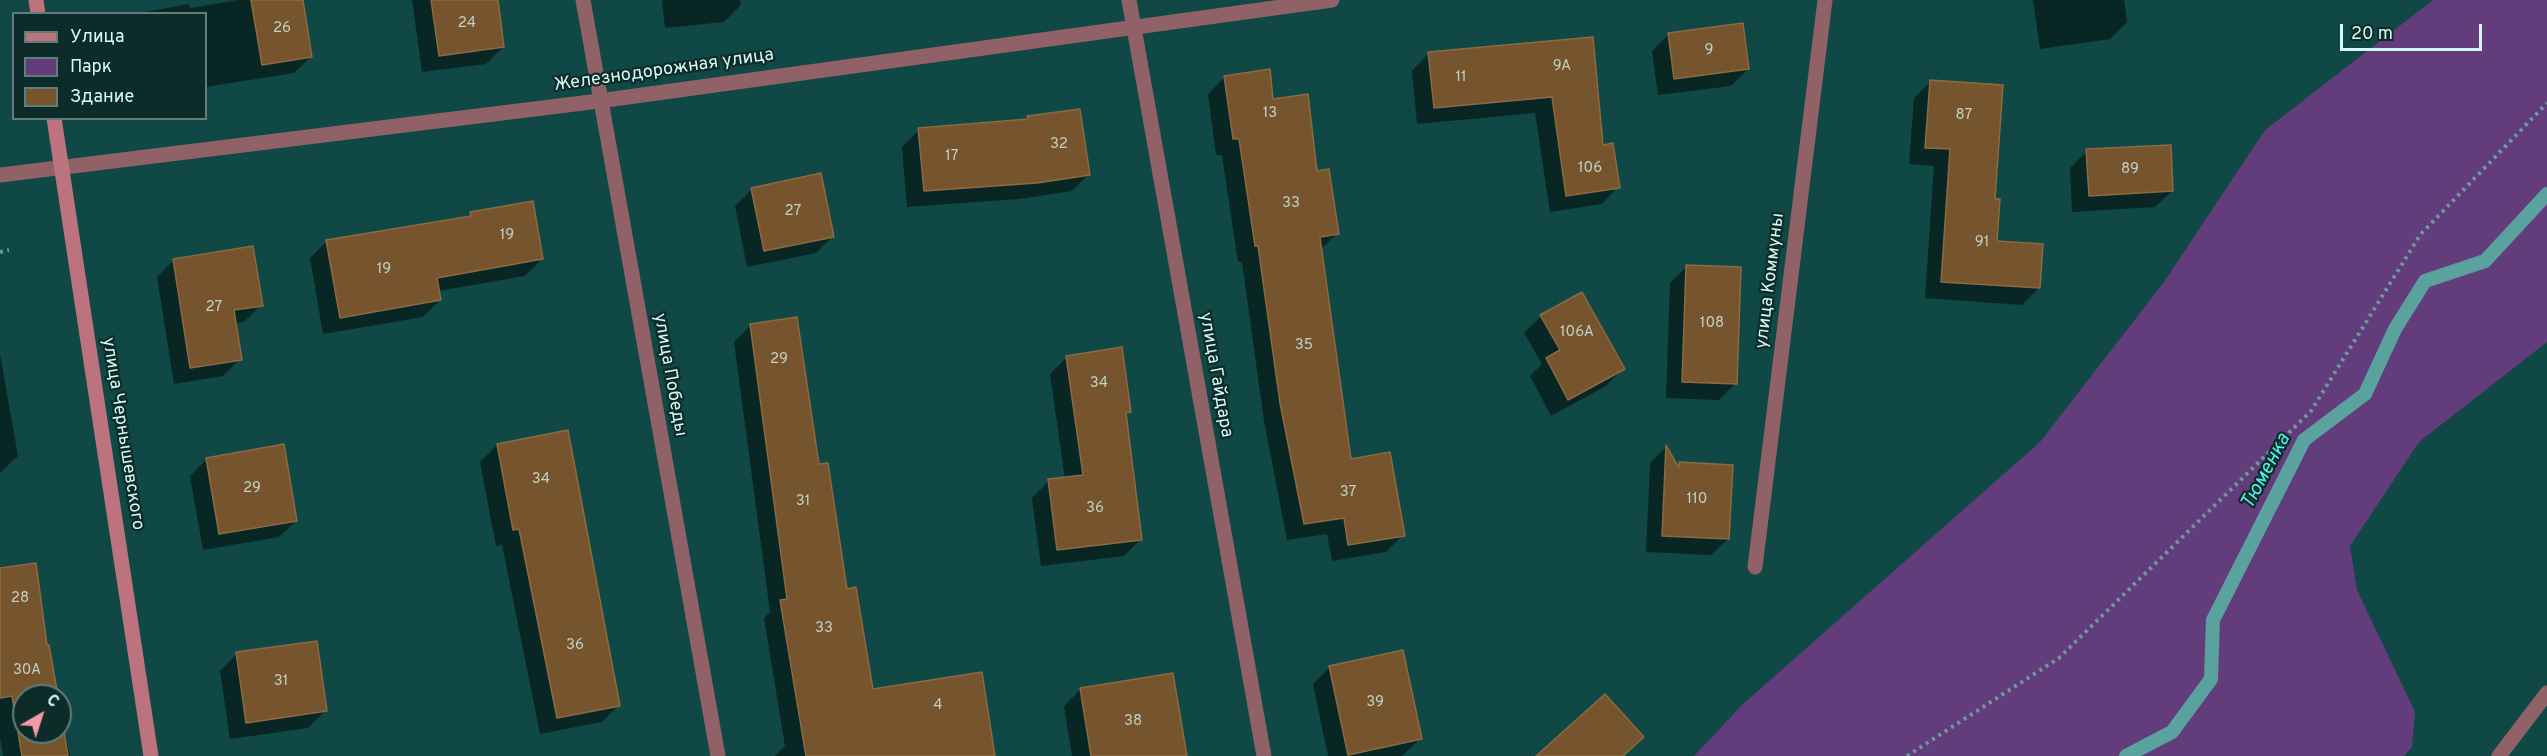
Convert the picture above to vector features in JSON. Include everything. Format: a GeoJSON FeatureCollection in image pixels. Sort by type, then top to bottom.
{"type":"FeatureCollection","features":[{"type":"Feature","properties":{"kind":"street","name":"улица Победы"},"geometry":{"type":"LineString","coordinates":[[583,0],[599,101],[718,756]]}},
{"type":"Feature","properties":{"kind":"street","name":"улица Гайдара"},"geometry":{"type":"LineString","coordinates":[[1129,0],[1264,756]]}},
{"type":"Feature","properties":{"kind":"street","name":"Железнодорожная улица"},"geometry":{"type":"LineString","coordinates":[[0,175],[61,165],[599,101],[1332,0]]}},
{"type":"Feature","properties":{"kind":"street","name":"улица Коммуны"},"geometry":{"type":"LineString","coordinates":[[1755,567],[1825,0]]}},
{"type":"Feature","properties":{"kind":"street","name":"улица Чернышевского"},"geometry":{"type":"LineString","coordinates":[[54,120],[151,756]]}},
{"type":"Feature","properties":{"kind":"street"},"geometry":{"type":"LineString","coordinates":[[2499,756],[2547,693]]}},
{"type":"Feature","properties":{"kind":"path"},"geometry":{"type":"LineString","coordinates":[[1907,756],[2058,658],[2311,411],[2420,235],[2547,103]]}},
{"type":"Feature","properties":{"kind":"path"},"geometry":{"type":"LineString","coordinates":[[0,252],[9,250]]}},
{"type":"Feature","properties":{"kind":"green space"},"geometry":{"type":"Polygon","coordinates":[[[2433,0],[2547,0],[2547,342],[2419,442],[2350,546],[2357,590],[2415,712],[2412,747],[2404,756],[1694,756],[1743,704],[2040,442],[2164,282],[2265,130],[2433,0]]]}},
{"type":"Feature","properties":{"kind":"building"},"geometry":{"type":"Polygon","coordinates":[[[251,0],[303,0],[312,57],[262,65],[251,0]]]}},
{"type":"Feature","properties":{"kind":"building"},"geometry":{"type":"Polygon","coordinates":[[[431,0],[498,0],[504,47],[439,56],[431,0]]]}},
{"type":"Feature","properties":{"kind":"building"},"geometry":{"type":"Polygon","coordinates":[[[1743,23],[1749,69],[1674,79],[1668,33],[1743,23]]]}},
{"type":"Feature","properties":{"kind":"building"},"geometry":{"type":"Polygon","coordinates":[[[1593,37],[1603,145],[1613,143],[1620,188],[1566,196],[1552,97],[1434,108],[1428,52],[1593,37]]]}},
{"type":"Feature","properties":{"kind":"building"},"geometry":{"type":"Polygon","coordinates":[[[1270,69],[1273,99],[1308,94],[1317,171],[1329,169],[1339,234],[1320,237],[1351,459],[1390,452],[1405,536],[1348,545],[1344,518],[1304,524],[1280,403],[1258,246],[1255,246],[1239,139],[1233,139],[1224,76],[1270,69]]]}},
{"type":"Feature","properties":{"kind":"building"},"geometry":{"type":"Polygon","coordinates":[[[1930,80],[2003,85],[1995,199],[2000,199],[1997,241],[2043,244],[2040,288],[1941,282],[1950,149],[1925,148],[1930,80]]]}},
{"type":"Feature","properties":{"kind":"building"},"geometry":{"type":"Polygon","coordinates":[[[1080,109],[1090,175],[1037,183],[924,191],[918,128],[1028,119],[1027,116],[1080,109]]]}},
{"type":"Feature","properties":{"kind":"building"},"geometry":{"type":"Polygon","coordinates":[[[2171,145],[2173,191],[2089,196],[2086,149],[2171,145]]]}},
{"type":"Feature","properties":{"kind":"building"},"geometry":{"type":"Polygon","coordinates":[[[821,173],[834,237],[764,251],[751,188],[821,173]]]}},
{"type":"Feature","properties":{"kind":"building"},"geometry":{"type":"Polygon","coordinates":[[[533,201],[543,259],[437,278],[441,300],[340,318],[326,240],[471,216],[470,212],[533,201]]]}},
{"type":"Feature","properties":{"kind":"building"},"geometry":{"type":"Polygon","coordinates":[[[253,246],[263,306],[234,310],[242,360],[190,368],[173,259],[253,246]]]}},
{"type":"Feature","properties":{"kind":"building"},"geometry":{"type":"Polygon","coordinates":[[[1686,265],[1741,267],[1737,384],[1682,382],[1686,265]]]}},
{"type":"Feature","properties":{"kind":"building"},"geometry":{"type":"Polygon","coordinates":[[[1582,292],[1625,369],[1568,400],[1546,358],[1560,350],[1540,315],[1582,292]]]}},
{"type":"Feature","properties":{"kind":"building"},"geometry":{"type":"Polygon","coordinates":[[[797,317],[819,464],[828,463],[847,589],[856,587],[873,689],[982,672],[995,756],[806,756],[780,600],[787,599],[750,324],[797,317]]]}},
{"type":"Feature","properties":{"kind":"building"},"geometry":{"type":"Polygon","coordinates":[[[1122,347],[1131,412],[1126,413],[1142,540],[1057,550],[1048,479],[1083,475],[1066,356],[1122,347]]]}},
{"type":"Feature","properties":{"kind":"building"},"geometry":{"type":"Polygon","coordinates":[[[568,430],[620,706],[557,718],[519,529],[513,530],[497,444],[568,430]]]}},
{"type":"Feature","properties":{"kind":"building"},"geometry":{"type":"Polygon","coordinates":[[[284,444],[297,521],[219,534],[206,458],[284,444]]]}},
{"type":"Feature","properties":{"kind":"building"},"geometry":{"type":"Polygon","coordinates":[[[1666,445],[1679,468],[1679,462],[1733,465],[1729,539],[1662,536],[1666,445]]]}},
{"type":"Feature","properties":{"kind":"building"},"geometry":{"type":"Polygon","coordinates":[[[36,563],[47,645],[49,645],[56,684],[12,684],[12,696],[0,698],[0,568],[36,563]]]}},
{"type":"Feature","properties":{"kind":"building"},"geometry":{"type":"Polygon","coordinates":[[[317,641],[327,711],[246,723],[236,652],[317,641]]]}},
{"type":"Feature","properties":{"kind":"building"},"geometry":{"type":"Polygon","coordinates":[[[1403,650],[1422,739],[1348,755],[1329,666],[1403,650]]]}},
{"type":"Feature","properties":{"kind":"building"},"geometry":{"type":"Polygon","coordinates":[[[1173,673],[1187,756],[1091,756],[1080,688],[1173,673]]]}},
{"type":"Feature","properties":{"kind":"building"},"geometry":{"type":"Polygon","coordinates":[[[1605,694],[1644,737],[1623,756],[1536,756],[1605,694]]]}},
{"type":"Feature","properties":{"kind":"building"},"geometry":{"type":"Polygon","coordinates":[[[20,744],[66,744],[68,756],[22,756],[20,744]]]}},
{"type":"Feature","properties":{"kind":"waterway","name":"Тюменка"},"geometry":{"type":"LineString","coordinates":[[2126,756],[2172,732],[2211,679],[2213,620],[2304,440],[2365,394],[2395,329],[2425,281],[2485,261],[2547,194]]}}]}
